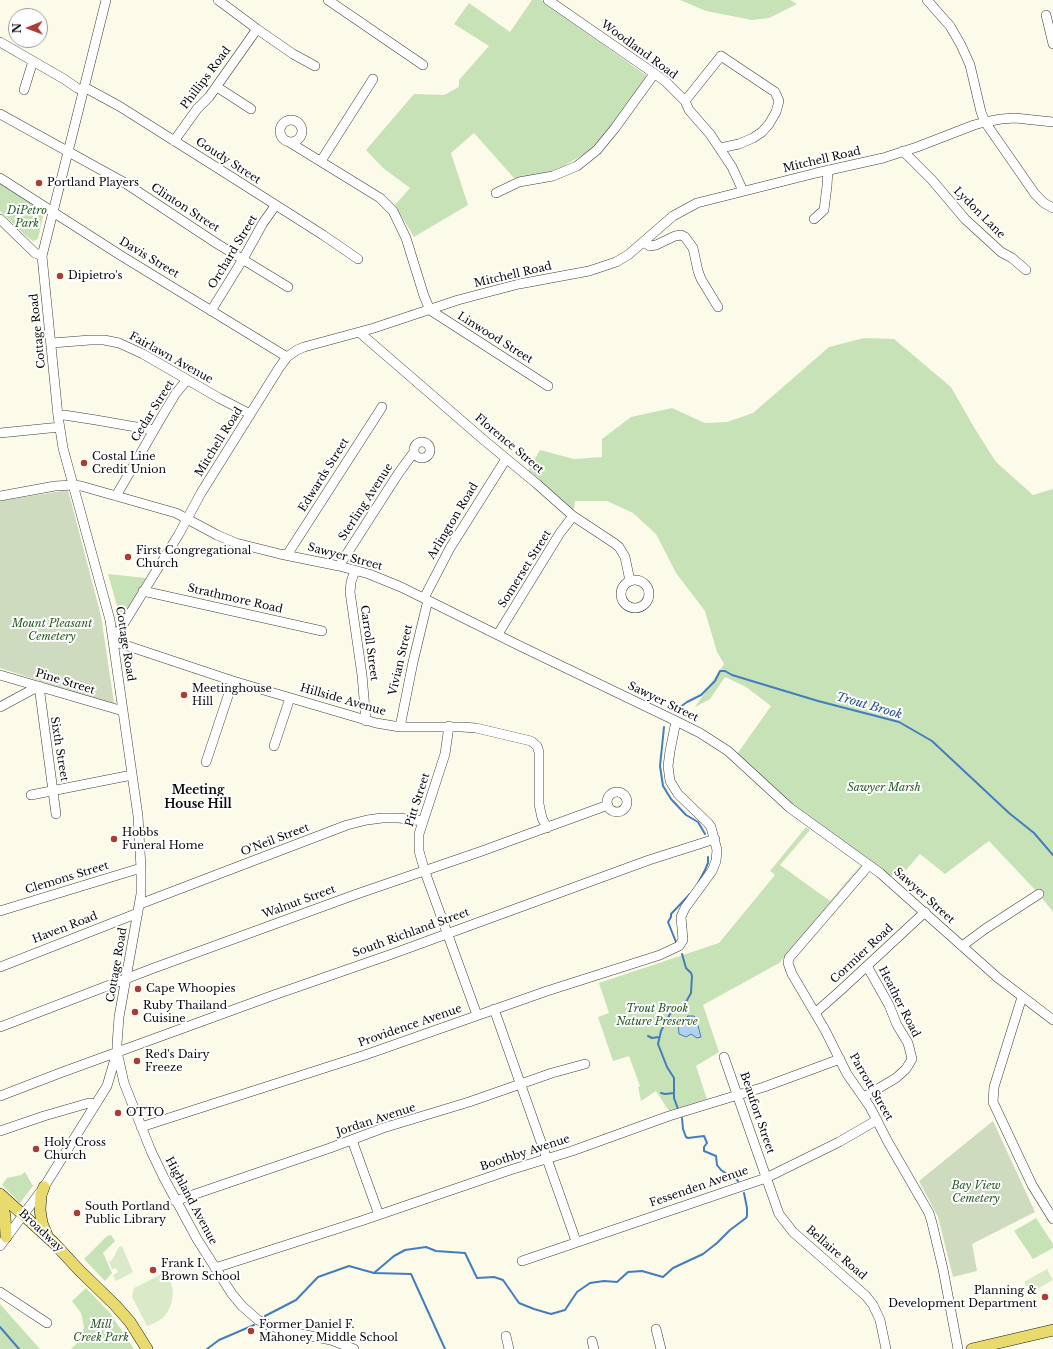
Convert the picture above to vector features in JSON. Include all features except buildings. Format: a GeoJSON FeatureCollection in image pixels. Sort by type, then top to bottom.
{"type":"FeatureCollection","features":[{"type":"Feature","properties":{"kind":"main road"},"geometry":{"type":"LineString","coordinates":[[44,1187],[41,1195],[40,1210],[42,1223],[48,1238]]}},
{"type":"Feature","properties":{"kind":"main road"},"geometry":{"type":"LineString","coordinates":[[1,1200],[5,1216],[3,1242]]}},
{"type":"Feature","properties":{"kind":"main road","name":"Broadway"},"geometry":{"type":"LineString","coordinates":[[1,1200],[48,1238],[123,1313],[137,1332],[146,1349]]}},
{"type":"Feature","properties":{"kind":"main road","name":"Broadway"},"geometry":{"type":"LineString","coordinates":[[22,1218],[61,1259],[79,1270]]}},
{"type":"Feature","properties":{"kind":"main road"},"geometry":{"type":"LineString","coordinates":[[972,1349],[1001,1346],[1053,1330]]}},
{"type":"Feature","properties":{"kind":"street","name":"Cottage Road"},"geometry":{"type":"LineString","coordinates":[[3,1242],[44,1187],[107,1086],[117,1052],[119,1017],[139,908],[141,868],[138,816],[110,620],[63,448],[58,416],[52,343],[42,256],[105,0]]}},
{"type":"Feature","properties":{"kind":"street"},"geometry":{"type":"LineString","coordinates":[[218,0],[257,30],[293,54],[315,66]]}},
{"type":"Feature","properties":{"kind":"street"},"geometry":{"type":"LineString","coordinates":[[328,0],[423,65]]}},
{"type":"Feature","properties":{"kind":"street","name":"Woodland Road"},"geometry":{"type":"LineString","coordinates":[[548,0],[665,81],[685,101],[689,110],[699,120],[720,148],[732,167],[743,191]]}},
{"type":"Feature","properties":{"kind":"street"},"geometry":{"type":"LineString","coordinates":[[927,0],[950,26],[961,45],[970,65],[981,112],[985,122],[1035,194],[1044,203],[1053,208]]}},
{"type":"Feature","properties":{"kind":"street"},"geometry":{"type":"LineString","coordinates":[[1046,15],[1053,44]]}},
{"type":"Feature","properties":{"kind":"street","name":"Phillips Road"},"geometry":{"type":"LineString","coordinates":[[174,141],[197,109],[217,87],[257,30]]}},
{"type":"Feature","properties":{"kind":"street","name":"Goudy Street"},"geometry":{"type":"LineString","coordinates":[[0,42],[77,88],[84,88],[119,106],[323,235],[358,259]]}},
{"type":"Feature","properties":{"kind":"street"},"geometry":{"type":"LineString","coordinates":[[685,101],[722,56],[775,92],[779,100],[776,112],[762,132],[739,144],[720,148]]}},
{"type":"Feature","properties":{"kind":"street"},"geometry":{"type":"LineString","coordinates":[[24,90],[33,61]]}},
{"type":"Feature","properties":{"kind":"street"},"geometry":{"type":"LineString","coordinates":[[496,193],[519,182],[553,176],[577,166],[596,150],[615,128],[654,74]]}},
{"type":"Feature","properties":{"kind":"street"},"geometry":{"type":"LineString","coordinates":[[321,161],[373,79]]}},
{"type":"Feature","properties":{"kind":"street"},"geometry":{"type":"LineString","coordinates":[[217,87],[251,109]]}},
{"type":"Feature","properties":{"kind":"street","name":"Clinton Street"},"geometry":{"type":"LineString","coordinates":[[0,114],[125,183],[288,287]]}},
{"type":"Feature","properties":{"kind":"street","name":"Mitchell Road"},"geometry":{"type":"LineString","coordinates":[[113,641],[179,534],[201,493],[276,372],[287,357],[297,350],[492,291],[519,284],[589,271],[616,262],[628,255],[679,212],[698,203],[828,170],[876,160],[903,152],[985,122],[1015,118],[1053,122]]}},
{"type":"Feature","properties":{"kind":"street"},"geometry":{"type":"LineString","coordinates":[[306,152],[302,146],[302,132],[300,125],[294,121],[286,121],[281,126],[280,132],[283,139],[380,198],[393,211],[406,238],[424,296],[430,310]]}},
{"type":"Feature","properties":{"kind":"street"},"geometry":{"type":"LineString","coordinates":[[289,142],[296,141],[301,136]]}},
{"type":"Feature","properties":{"kind":"street","name":"Lydon Lane"},"geometry":{"type":"LineString","coordinates":[[903,152],[932,180],[965,219],[1001,252],[1012,258],[1026,270]]}},
{"type":"Feature","properties":{"kind":"street"},"geometry":{"type":"LineString","coordinates":[[814,219],[824,210],[828,170]]}},
{"type":"Feature","properties":{"kind":"street","name":"Davis Street"},"geometry":{"type":"LineString","coordinates":[[0,178],[287,357]]}},
{"type":"Feature","properties":{"kind":"street","name":"Orchard Street"},"geometry":{"type":"LineString","coordinates":[[211,311],[263,223],[276,206]]}},
{"type":"Feature","properties":{"kind":"street"},"geometry":{"type":"LineString","coordinates":[[0,219],[35,253],[42,256]]}},
{"type":"Feature","properties":{"kind":"street"},"geometry":{"type":"LineString","coordinates":[[643,242],[650,246],[656,245],[675,236],[681,235],[685,237],[693,248],[701,279],[718,308]]}},
{"type":"Feature","properties":{"kind":"street","name":"Linwood Street"},"geometry":{"type":"LineString","coordinates":[[430,310],[548,386]]}},
{"type":"Feature","properties":{"kind":"street","name":"Florence Street"},"geometry":{"type":"LineString","coordinates":[[358,332],[573,516],[619,547],[625,557],[630,581]]}},
{"type":"Feature","properties":{"kind":"street","name":"Fairlawn Avenue"},"geometry":{"type":"LineString","coordinates":[[52,343],[90,340],[104,340],[118,343],[143,354],[186,380],[250,414]]}},
{"type":"Feature","properties":{"kind":"street","name":"Cedar Street"},"geometry":{"type":"LineString","coordinates":[[116,496],[154,430],[186,380]]}},
{"type":"Feature","properties":{"kind":"street","name":"Edwards Street"},"geometry":{"type":"LineString","coordinates":[[287,555],[382,407]]}},
{"type":"Feature","properties":{"kind":"street"},"geometry":{"type":"LineString","coordinates":[[58,416],[90,419],[154,430]]}},
{"type":"Feature","properties":{"kind":"street"},"geometry":{"type":"LineString","coordinates":[[0,433],[60,427]]}},
{"type":"Feature","properties":{"kind":"street","name":"Sterling Avenue"},"geometry":{"type":"LineString","coordinates":[[340,566],[398,474],[414,452]]}},
{"type":"Feature","properties":{"kind":"street","name":"Arlington Road"},"geometry":{"type":"LineString","coordinates":[[426,599],[450,548],[506,459]]}},
{"type":"Feature","properties":{"kind":"street","name":"Sawyer Street"},"geometry":{"type":"LineString","coordinates":[[0,496],[55,486],[73,485],[161,508],[187,518],[217,535],[236,543],[340,566],[389,581],[676,721],[700,733],[728,751],[790,808],[894,885],[1022,997],[1053,1020]]}},
{"type":"Feature","properties":{"kind":"street","name":"Somerset Street"},"geometry":{"type":"LineString","coordinates":[[498,634],[560,533],[573,516]]}},
{"type":"Feature","properties":{"kind":"street","name":"Carroll Street"},"geometry":{"type":"LineString","coordinates":[[355,570],[351,582],[350,592],[362,675],[366,721]]}},
{"type":"Feature","properties":{"kind":"street","name":"Strathmore Road"},"geometry":{"type":"LineString","coordinates":[[144,591],[322,631]]}},
{"type":"Feature","properties":{"kind":"street","name":"Vivian Street"},"geometry":{"type":"LineString","coordinates":[[400,726],[426,599]]}},
{"type":"Feature","properties":{"kind":"street","name":"Hillside Avenue"},"geometry":{"type":"LineString","coordinates":[[113,641],[233,681],[366,721],[390,726],[449,726],[476,728],[531,741],[537,746],[539,752],[540,804],[542,818],[547,828]]}},
{"type":"Feature","properties":{"kind":"street","name":"Pine Street"},"geometry":{"type":"LineString","coordinates":[[0,675],[123,712]]}},
{"type":"Feature","properties":{"kind":"street"},"geometry":{"type":"LineString","coordinates":[[206,762],[233,681]]}},
{"type":"Feature","properties":{"kind":"street"},"geometry":{"type":"LineString","coordinates":[[0,707],[39,686]]}},
{"type":"Feature","properties":{"kind":"street","name":"Sixth Street"},"geometry":{"type":"LineString","coordinates":[[39,686],[56,814]]}},
{"type":"Feature","properties":{"kind":"street"},"geometry":{"type":"LineString","coordinates":[[274,746],[290,698]]}},
{"type":"Feature","properties":{"kind":"street"},"geometry":{"type":"LineString","coordinates":[[676,721],[668,766],[670,780],[678,794],[708,823],[715,839]]}},
{"type":"Feature","properties":{"kind":"street","name":"Pitt Street"},"geometry":{"type":"LineString","coordinates":[[449,726],[445,754],[419,834],[419,851],[425,872],[477,1015]]}},
{"type":"Feature","properties":{"kind":"street"},"geometry":{"type":"LineString","coordinates":[[31,795],[132,775]]}},
{"type":"Feature","properties":{"kind":"street","name":"Walnut Street"},"geometry":{"type":"LineString","coordinates":[[0,1027],[126,978],[356,894],[425,872],[608,806]]}},
{"type":"Feature","properties":{"kind":"street","name":"O'Neil Street"},"geometry":{"type":"LineString","coordinates":[[139,908],[347,825],[382,818],[399,818],[423,821]]}},
{"type":"Feature","properties":{"kind":"street","name":"South Richland Street"},"geometry":{"type":"LineString","coordinates":[[0,1096],[117,1052],[649,860],[715,839]]}},
{"type":"Feature","properties":{"kind":"street","name":"Providence Avenue"},"geometry":{"type":"LineString","coordinates":[[141,1127],[365,1055],[494,1009],[660,954],[679,946],[683,940],[682,918],[685,908],[709,876],[716,861],[717,850],[715,839]]}},
{"type":"Feature","properties":{"kind":"street","name":"Parrott Street"},"geometry":{"type":"LineString","coordinates":[[869,865],[789,958],[788,963],[792,974],[815,1013],[847,1074],[864,1097],[929,1213],[958,1349]]}},
{"type":"Feature","properties":{"kind":"street","name":"Clemons Street"},"geometry":{"type":"LineString","coordinates":[[0,911],[141,868]]}},
{"type":"Feature","properties":{"kind":"street"},"geometry":{"type":"LineString","coordinates":[[962,946],[985,929],[1039,894]]}},
{"type":"Feature","properties":{"kind":"street","name":"Haven Road"},"geometry":{"type":"LineString","coordinates":[[0,967],[139,908]]}},
{"type":"Feature","properties":{"kind":"street","name":"Cormier Road"},"geometry":{"type":"LineString","coordinates":[[815,1013],[925,912]]}},
{"type":"Feature","properties":{"kind":"street","name":"Heather Road"},"geometry":{"type":"LineString","coordinates":[[864,1097],[906,1070],[912,1058],[908,1043],[897,1025],[889,1005],[867,966]]}},
{"type":"Feature","properties":{"kind":"street"},"geometry":{"type":"LineString","coordinates":[[1022,997],[994,1086],[993,1102],[1029,1178],[1053,1219]]}},
{"type":"Feature","properties":{"kind":"street"},"geometry":{"type":"LineString","coordinates":[[494,1009],[576,1241]]}},
{"type":"Feature","properties":{"kind":"street","name":"Highland Avenue"},"geometry":{"type":"LineString","coordinates":[[117,1052],[124,1083],[141,1127],[175,1201],[197,1240],[242,1306],[258,1320],[270,1326],[331,1340],[354,1349]]}},
{"type":"Feature","properties":{"kind":"street","name":"Beaufort Street"},"geometry":{"type":"LineString","coordinates":[[724,1057],[766,1178]]}},
{"type":"Feature","properties":{"kind":"street","name":"Boothby Avenue"},"geometry":{"type":"LineString","coordinates":[[215,1268],[547,1159],[669,1116],[797,1076],[840,1059]]}},
{"type":"Feature","properties":{"kind":"street","name":"Jordan Avenue"},"geometry":{"type":"LineString","coordinates":[[175,1201],[383,1128],[585,1064]]}},
{"type":"Feature","properties":{"kind":"street"},"geometry":{"type":"LineString","coordinates":[[0,1131],[89,1103],[96,1104]]}},
{"type":"Feature","properties":{"kind":"street","name":"Fessenden Avenue"},"geometry":{"type":"LineString","coordinates":[[522,1261],[576,1241],[766,1178],[839,1142],[877,1120]]}},
{"type":"Feature","properties":{"kind":"street"},"geometry":{"type":"LineString","coordinates":[[352,1140],[379,1215]]}},
{"type":"Feature","properties":{"kind":"street","name":"Bellaire Road"},"geometry":{"type":"LineString","coordinates":[[766,1178],[780,1214],[794,1232],[858,1288],[873,1305],[880,1320],[886,1349]]}},
{"type":"Feature","properties":{"kind":"street"},"geometry":{"type":"LineString","coordinates":[[0,1292],[47,1323]]}},
{"type":"Feature","properties":{"kind":"street"},"geometry":{"type":"LineString","coordinates":[[656,1329],[661,1349]]}},
{"type":"Feature","properties":{"kind":"street"},"geometry":{"type":"LineString","coordinates":[[506,1336],[509,1349]]}},
{"type":"Feature","properties":{"kind":"green space"},"geometry":{"type":"Polygon","coordinates":[[[532,0],[541,0],[647,76],[610,128],[589,151],[564,166],[540,176],[514,178],[474,133],[451,153],[468,205],[414,237],[395,205],[410,188],[383,168],[366,150],[414,94],[444,95],[459,87],[459,80],[489,46],[454,24],[469,3],[510,32],[532,0]]]}},
{"type":"Feature","properties":{"kind":"green space"},"geometry":{"type":"Polygon","coordinates":[[[680,0],[790,0],[797,4],[769,18],[752,20],[706,11],[680,0]]]}},
{"type":"Feature","properties":{"kind":"green space","name":"DiPetro Park"},"geometry":{"type":"Polygon","coordinates":[[[0,182],[44,212],[38,239],[33,241],[26,236],[0,211],[0,182]]]}},
{"type":"Feature","properties":{"kind":"green space","name":"Sawyer Marsh"},"geometry":{"type":"Polygon","coordinates":[[[864,338],[894,339],[951,387],[996,462],[1033,495],[1053,489],[1053,912],[1039,894],[989,841],[945,874],[920,854],[898,879],[893,874],[888,880],[735,757],[771,706],[746,687],[725,677],[710,699],[695,707],[724,664],[726,667],[717,652],[705,611],[676,573],[656,534],[633,513],[607,501],[575,501],[573,516],[526,474],[540,450],[574,459],[602,457],[602,439],[631,417],[672,408],[705,423],[727,422],[753,413],[829,347],[864,338]]]}},
{"type":"Feature","properties":{"kind":"green space","name":"Mount Pleasant Cemetery"},"geometry":{"type":"Polygon","coordinates":[[[68,490],[101,616],[114,703],[111,704],[0,668],[0,501],[68,490]]]}},
{"type":"Feature","properties":{"kind":"green space"},"geometry":{"type":"Polygon","coordinates":[[[108,574],[146,578],[121,620],[108,574]]]}},
{"type":"Feature","properties":{"kind":"green space","name":"Trout Brook Nature Preserve"},"geometry":{"type":"Polygon","coordinates":[[[806,827],[810,830],[780,865],[830,901],[861,866],[781,962],[703,1005],[719,1052],[696,1066],[707,1099],[669,1111],[656,1091],[641,1101],[638,1087],[640,1086],[629,1056],[613,1061],[598,1017],[609,1013],[599,983],[719,943],[775,875],[770,871],[806,827]]]}},
{"type":"Feature","properties":{"kind":"green space","name":"Bay View Cemetery"},"geometry":{"type":"Polygon","coordinates":[[[993,1121],[1035,1212],[972,1244],[977,1271],[953,1277],[938,1217],[919,1181],[993,1121]]]}},
{"type":"Feature","properties":{"kind":"green space"},"geometry":{"type":"Polygon","coordinates":[[[25,1172],[33,1186],[20,1203],[2,1185],[7,1178],[21,1175],[25,1172]]]}},
{"type":"Feature","properties":{"kind":"green space"},"geometry":{"type":"Polygon","coordinates":[[[1036,1218],[1053,1244],[1053,1248],[1033,1259],[1014,1231],[1036,1218]]]}},
{"type":"Feature","properties":{"kind":"green space"},"geometry":{"type":"Polygon","coordinates":[[[111,1235],[115,1241],[103,1253],[112,1273],[105,1281],[84,1259],[107,1236],[111,1235]]]}},
{"type":"Feature","properties":{"kind":"green space"},"geometry":{"type":"Polygon","coordinates":[[[122,1246],[133,1272],[116,1281],[113,1275],[118,1272],[116,1268],[112,1269],[109,1262],[112,1260],[119,1247],[122,1246]]]}},
{"type":"Feature","properties":{"kind":"green space"},"geometry":{"type":"Polygon","coordinates":[[[1047,1269],[1053,1280],[1032,1292],[1029,1290],[1024,1282],[1047,1269]]]}},
{"type":"Feature","properties":{"kind":"green space"},"geometry":{"type":"Polygon","coordinates":[[[166,1272],[173,1290],[172,1302],[163,1318],[147,1326],[132,1297],[134,1288],[166,1272]]]}},
{"type":"Feature","properties":{"kind":"green space","name":"Mill Creek Park"},"geometry":{"type":"Polygon","coordinates":[[[86,1288],[110,1313],[134,1349],[71,1349],[79,1341],[84,1327],[81,1313],[72,1301],[86,1288]]]}},
{"type":"Feature","properties":{"kind":"green space"},"geometry":{"type":"Polygon","coordinates":[[[0,1304],[40,1349],[0,1349],[0,1304]]]}},
{"type":"Feature","properties":{"kind":"water"},"geometry":{"type":"Polygon","coordinates":[[[688,1016],[694,1016],[696,1018],[701,1037],[697,1038],[691,1034],[686,1037],[679,1034],[678,1024],[688,1016]]]}},
{"type":"Feature","properties":{"kind":"waterway","name":"Trout Brook"},"geometry":{"type":"LineString","coordinates":[[676,710],[687,702],[701,695],[715,681],[720,671],[725,671],[732,675],[818,701],[899,722],[932,741],[1009,813],[1034,833],[1053,855]]}},
{"type":"Feature","properties":{"kind":"waterway","name":"Trout Brook"},"geometry":{"type":"LineString","coordinates":[[664,727],[660,766],[663,786],[671,799],[686,815],[698,822],[705,834]]}},
{"type":"Feature","properties":{"kind":"waterway","name":"Trout Brook"},"geometry":{"type":"LineString","coordinates":[[697,885],[708,863],[708,857]]}},
{"type":"Feature","properties":{"kind":"waterway","name":"Trout Brook"},"geometry":{"type":"LineString","coordinates":[[676,942],[668,922],[671,914],[690,894]]}},
{"type":"Feature","properties":{"kind":"waterway","name":"Trout Brook"},"geometry":{"type":"LineString","coordinates":[[678,1109],[674,1098],[674,1078],[667,1067],[658,1044],[661,1031],[670,1014],[686,1002],[691,993],[692,976],[686,968],[682,954]]}},
{"type":"Feature","properties":{"kind":"waterway"},"geometry":{"type":"LineString","coordinates":[[648,1036],[652,1038],[659,1037]]}},
{"type":"Feature","properties":{"kind":"waterway"},"geometry":{"type":"LineString","coordinates":[[661,1093],[674,1093]]}},
{"type":"Feature","properties":{"kind":"waterway","name":"Trout Brook"},"geometry":{"type":"LineString","coordinates":[[682,1118],[683,1129],[686,1137],[704,1136],[707,1143],[704,1147],[704,1151],[716,1156],[717,1165],[721,1170],[733,1176],[738,1181]]}},
{"type":"Feature","properties":{"kind":"waterway","name":"Trout Brook"},"geometry":{"type":"LineString","coordinates":[[374,1273],[394,1256],[405,1250],[426,1247],[436,1251],[465,1253],[477,1278],[494,1277],[503,1280],[519,1303],[551,1314],[565,1310],[577,1292],[590,1283],[604,1281],[617,1282],[628,1272],[642,1271],[663,1277],[673,1268],[703,1254],[746,1218],[747,1208],[744,1193]]}},
{"type":"Feature","properties":{"kind":"waterway","name":"Trout Brook"},"geometry":{"type":"LineString","coordinates":[[265,1316],[296,1300],[318,1277],[349,1266],[374,1273],[411,1274],[445,1349]]}},
{"type":"Feature","properties":{"kind":"waterway"},"geometry":{"type":"LineString","coordinates":[[207,1349],[219,1340],[254,1325]]}},
{"type":"Feature","properties":{"kind":"waterway"},"geometry":{"type":"LineString","coordinates":[[0,1327],[19,1349]]}},
{"type":"Feature","properties":{"kind":"place","name":"Portland Players"},"geometry":{"type":"Point","coordinates":[39,183]}},
{"type":"Feature","properties":{"kind":"place","name":"Dipietro's"},"geometry":{"type":"Point","coordinates":[60,276]}},
{"type":"Feature","properties":{"kind":"place","name":"Costal Line Credit Union"},"geometry":{"type":"Point","coordinates":[84,463]}},
{"type":"Feature","properties":{"kind":"place","name":"First Congregational Church"},"geometry":{"type":"Point","coordinates":[128,557]}},
{"type":"Feature","properties":{"kind":"place","name":"Meetinghouse Hill"},"geometry":{"type":"Point","coordinates":[184,695]}},
{"type":"Feature","properties":{"kind":"place","name":"Hobbs Funeral Home"},"geometry":{"type":"Point","coordinates":[114,839]}},
{"type":"Feature","properties":{"kind":"place","name":"Cape Whoopies"},"geometry":{"type":"Point","coordinates":[138,989]}},
{"type":"Feature","properties":{"kind":"place","name":"Ruby Thailand Cuisine"},"geometry":{"type":"Point","coordinates":[135,1012]}},
{"type":"Feature","properties":{"kind":"place","name":"Red's Dairy Freeze"},"geometry":{"type":"Point","coordinates":[137,1061]}},
{"type":"Feature","properties":{"kind":"place","name":"OTTO"},"geometry":{"type":"Point","coordinates":[118,1113]}},
{"type":"Feature","properties":{"kind":"place","name":"Holy Cross Church"},"geometry":{"type":"Point","coordinates":[36,1149]}},
{"type":"Feature","properties":{"kind":"place","name":"South Portland Public Library"},"geometry":{"type":"Point","coordinates":[77,1213]}},
{"type":"Feature","properties":{"kind":"place","name":"Frank I. Brown School"},"geometry":{"type":"Point","coordinates":[153,1270]}},
{"type":"Feature","properties":{"kind":"place","name":"Planning & Development Department"},"geometry":{"type":"Point","coordinates":[1045,1297]}},
{"type":"Feature","properties":{"kind":"place","name":"Former Daniel F. Mahoney Middle School"},"geometry":{"type":"Point","coordinates":[251,1331]}},
{"type":"Feature","properties":{"kind":"district","name":"Meeting House Hill"},"geometry":{"type":"Point","coordinates":[198,798]}}]}
